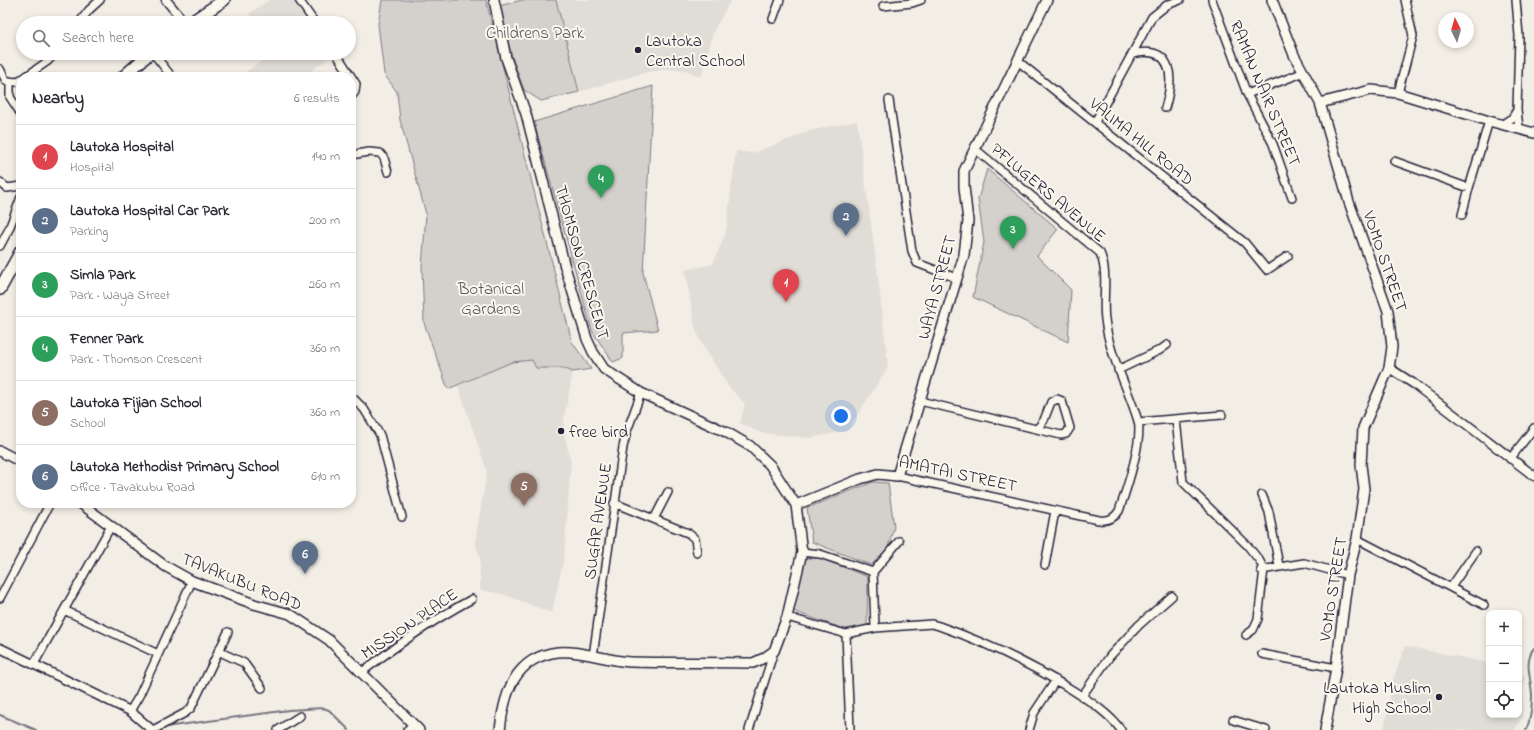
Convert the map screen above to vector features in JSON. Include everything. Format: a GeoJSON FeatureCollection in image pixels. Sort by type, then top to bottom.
{"type":"FeatureCollection","features":[{"type":"Feature","properties":{"kind":"highway"},"geometry":{"type":"LineString","coordinates":[[200,16],[224,0]]}},
{"type":"Feature","properties":{"kind":"highway"},"geometry":{"type":"LineString","coordinates":[[128,72],[142,60]]}},
{"type":"Feature","properties":{"kind":"highway"},"geometry":{"type":"LineString","coordinates":[[0,289],[16,260]]}},
{"type":"Feature","properties":{"kind":"main road","name":"THOMSON CRESCENT"},"geometry":{"type":"LineString","coordinates":[[494,0],[506,58],[526,114],[565,268],[587,339],[604,370],[641,392],[726,432],[750,446],[770,465],[796,505],[802,552],[787,617],[774,651]]}},
{"type":"Feature","properties":{"kind":"main road","name":"WAYA STREET"},"geometry":{"type":"LineString","coordinates":[[896,476],[964,254],[968,221],[964,187],[964,171],[1047,0]]}},
{"type":"Feature","properties":{"kind":"main road","name":"VOMO STREET"},"geometry":{"type":"LineString","coordinates":[[1272,0],[1302,73],[1320,104],[1349,202],[1388,311],[1392,347],[1389,368],[1363,428],[1361,466],[1364,489],[1357,539],[1348,575],[1336,668],[1325,730]]}},
{"type":"Feature","properties":{"kind":"main road"},"geometry":{"type":"LineString","coordinates":[[1320,104],[1371,90],[1398,93],[1534,133]]}},
{"type":"Feature","properties":{"kind":"main road"},"geometry":{"type":"LineString","coordinates":[[0,451],[16,459]]}},
{"type":"Feature","properties":{"kind":"main road","name":"AMATAI STREET"},"geometry":{"type":"LineString","coordinates":[[796,505],[860,479],[878,474],[896,476]]}},
{"type":"Feature","properties":{"kind":"main road","name":"TAVAKUBU ROAD"},"geometry":{"type":"LineString","coordinates":[[87,508],[166,566],[192,581],[254,604],[290,614],[329,640],[362,672],[413,728]]}},
{"type":"Feature","properties":{"kind":"main road"},"geometry":{"type":"LineString","coordinates":[[500,730],[506,695],[523,666],[533,659],[558,652],[629,662],[753,663],[774,651]]}},
{"type":"Feature","properties":{"kind":"street"},"geometry":{"type":"LineString","coordinates":[[84,16],[100,0]]}},
{"type":"Feature","properties":{"kind":"street"},"geometry":{"type":"LineString","coordinates":[[166,0],[179,16]]}},
{"type":"Feature","properties":{"kind":"street"},"geometry":{"type":"LineString","coordinates":[[299,0],[310,16]]}},
{"type":"Feature","properties":{"kind":"street"},"geometry":{"type":"LineString","coordinates":[[773,19],[780,0]]}},
{"type":"Feature","properties":{"kind":"street"},"geometry":{"type":"LineString","coordinates":[[883,6],[912,3],[920,0]]}},
{"type":"Feature","properties":{"kind":"street"},"geometry":{"type":"LineString","coordinates":[[1095,122],[1152,17],[1167,5],[1180,0]]}},
{"type":"Feature","properties":{"kind":"street","name":"RAMAN NAIR STREET"},"geometry":{"type":"LineString","coordinates":[[1212,0],[1247,94],[1272,144],[1292,198]]}},
{"type":"Feature","properties":{"kind":"street"},"geometry":{"type":"LineString","coordinates":[[1398,93],[1413,36],[1405,0]]}},
{"type":"Feature","properties":{"kind":"street"},"geometry":{"type":"LineString","coordinates":[[1516,0],[1519,36],[1518,128]]}},
{"type":"Feature","properties":{"kind":"street"},"geometry":{"type":"LineString","coordinates":[[1132,54],[1150,51],[1155,52],[1164,61],[1171,76],[1170,92],[1165,108]]}},
{"type":"Feature","properties":{"kind":"street"},"geometry":{"type":"LineString","coordinates":[[32,72],[49,60]]}},
{"type":"Feature","properties":{"kind":"street"},"geometry":{"type":"LineString","coordinates":[[159,60],[168,72]]}},
{"type":"Feature","properties":{"kind":"street"},"geometry":{"type":"LineString","coordinates":[[341,60],[348,72]]}},
{"type":"Feature","properties":{"kind":"street","name":"VALIMA HILL ROAD"},"geometry":{"type":"LineString","coordinates":[[1018,62],[1245,243],[1268,270],[1288,256]]}},
{"type":"Feature","properties":{"kind":"street"},"geometry":{"type":"LineString","coordinates":[[0,69],[6,81],[16,82]]}},
{"type":"Feature","properties":{"kind":"street"},"geometry":{"type":"LineString","coordinates":[[1247,94],[1302,73]]}},
{"type":"Feature","properties":{"kind":"street"},"geometry":{"type":"LineString","coordinates":[[10,81],[10,97],[16,106]]}},
{"type":"Feature","properties":{"kind":"street"},"geometry":{"type":"LineString","coordinates":[[888,100],[912,251],[917,263],[956,278]]}},
{"type":"Feature","properties":{"kind":"street"},"geometry":{"type":"LineString","coordinates":[[1503,124],[1512,118],[1517,110]]}},
{"type":"Feature","properties":{"kind":"street"},"geometry":{"type":"LineString","coordinates":[[1462,215],[1489,121]]}},
{"type":"Feature","properties":{"kind":"street","name":"PFLUGERS AVENUE"},"geometry":{"type":"LineString","coordinates":[[974,148],[1100,253],[1105,264],[1105,319],[1110,346],[1138,422],[1137,443],[1133,464],[1116,516]]}},
{"type":"Feature","properties":{"kind":"street"},"geometry":{"type":"LineString","coordinates":[[356,154],[374,151],[380,153],[384,158],[388,172]]}},
{"type":"Feature","properties":{"kind":"street"},"geometry":{"type":"LineString","coordinates":[[1394,161],[1469,188]]}},
{"type":"Feature","properties":{"kind":"street"},"geometry":{"type":"LineString","coordinates":[[0,182],[7,188],[16,187]]}},
{"type":"Feature","properties":{"kind":"street"},"geometry":{"type":"LineString","coordinates":[[0,246],[9,229],[16,210]]}},
{"type":"Feature","properties":{"kind":"street"},"geometry":{"type":"LineString","coordinates":[[1118,370],[1160,350],[1167,344]]}},
{"type":"Feature","properties":{"kind":"street"},"geometry":{"type":"LineString","coordinates":[[1389,368],[1414,384],[1534,476]]}},
{"type":"Feature","properties":{"kind":"street","name":"SUGAR AVENUE"},"geometry":{"type":"LineString","coordinates":[[593,656],[614,503],[627,431],[641,392]]}},
{"type":"Feature","properties":{"kind":"street"},"geometry":{"type":"LineString","coordinates":[[920,401],[1038,428],[1062,435],[1069,432],[1070,423],[1062,401],[1057,399],[1051,402],[1044,420],[1038,428]]}},
{"type":"Feature","properties":{"kind":"street"},"geometry":{"type":"LineString","coordinates":[[356,401],[367,413],[380,435],[402,517]]}},
{"type":"Feature","properties":{"kind":"street"},"geometry":{"type":"LineString","coordinates":[[1138,422],[1222,415]]}},
{"type":"Feature","properties":{"kind":"street"},"geometry":{"type":"LineString","coordinates":[[1176,420],[1183,482],[1206,503],[1219,519],[1259,560],[1261,570],[1258,619],[1253,630],[1246,635]]}},
{"type":"Feature","properties":{"kind":"street"},"geometry":{"type":"LineString","coordinates":[[1510,459],[1534,428]]}},
{"type":"Feature","properties":{"kind":"street","name":"AMATAI STREET"},"geometry":{"type":"LineString","coordinates":[[896,476],[1099,520],[1108,520],[1116,516]]}},
{"type":"Feature","properties":{"kind":"street"},"geometry":{"type":"LineString","coordinates":[[654,519],[668,492]]}},
{"type":"Feature","properties":{"kind":"street"},"geometry":{"type":"LineString","coordinates":[[1262,495],[1269,512],[1279,566]]}},
{"type":"Feature","properties":{"kind":"street"},"geometry":{"type":"LineString","coordinates":[[614,503],[693,536],[697,544],[697,553]]}},
{"type":"Feature","properties":{"kind":"street"},"geometry":{"type":"LineString","coordinates":[[0,598],[47,508]]}},
{"type":"Feature","properties":{"kind":"street"},"geometry":{"type":"LineString","coordinates":[[1045,565],[1055,510]]}},
{"type":"Feature","properties":{"kind":"street"},"geometry":{"type":"LineString","coordinates":[[34,664],[111,526]]}},
{"type":"Feature","properties":{"kind":"street"},"geometry":{"type":"LineString","coordinates":[[1357,539],[1484,605]]}},
{"type":"Feature","properties":{"kind":"street"},"geometry":{"type":"LineString","coordinates":[[875,628],[873,572],[899,541]]}},
{"type":"Feature","properties":{"kind":"street"},"geometry":{"type":"LineString","coordinates":[[1451,587],[1476,551]]}},
{"type":"Feature","properties":{"kind":"street"},"geometry":{"type":"LineString","coordinates":[[802,552],[820,554],[873,572]]}},
{"type":"Feature","properties":{"kind":"street"},"geometry":{"type":"LineString","coordinates":[[1261,570],[1304,563],[1348,575]]}},
{"type":"Feature","properties":{"kind":"street"},"geometry":{"type":"LineString","coordinates":[[130,711],[192,581]]}},
{"type":"Feature","properties":{"kind":"street"},"geometry":{"type":"LineString","coordinates":[[1082,696],[1110,656],[1139,625],[1172,596]]}},
{"type":"Feature","properties":{"kind":"street","name":"MISSION PLACE"},"geometry":{"type":"LineString","coordinates":[[362,672],[405,639],[444,613],[472,599]]}},
{"type":"Feature","properties":{"kind":"street"},"geometry":{"type":"LineString","coordinates":[[64,610],[158,654]]}},
{"type":"Feature","properties":{"kind":"street"},"geometry":{"type":"LineString","coordinates":[[787,617],[846,634],[875,628],[928,624],[939,626],[1013,656],[1056,680],[1082,696],[1113,719],[1121,730]]}},
{"type":"Feature","properties":{"kind":"street"},"geometry":{"type":"LineString","coordinates":[[0,648],[130,711],[152,730],[185,714],[192,708],[228,632]]}},
{"type":"Feature","properties":{"kind":"street"},"geometry":{"type":"LineString","coordinates":[[846,634],[850,730]]}},
{"type":"Feature","properties":{"kind":"street"},"geometry":{"type":"LineString","coordinates":[[218,651],[244,663],[262,688]]}},
{"type":"Feature","properties":{"kind":"street"},"geometry":{"type":"LineString","coordinates":[[749,730],[774,651]]}},
{"type":"Feature","properties":{"kind":"street"},"geometry":{"type":"LineString","coordinates":[[1262,654],[1336,668]]}},
{"type":"Feature","properties":{"kind":"street"},"geometry":{"type":"LineString","coordinates":[[1029,730],[1034,713],[1056,680]]}},
{"type":"Feature","properties":{"kind":"street"},"geometry":{"type":"LineString","coordinates":[[278,730],[300,716]]}},
{"type":"Feature","properties":{"kind":"street"},"geometry":{"type":"LineString","coordinates":[[1233,720],[1252,728],[1266,730]]}},
{"type":"Feature","properties":{"kind":"shaded area"},"geometry":{"type":"Polygon","coordinates":[[[269,0],[294,0],[304,16],[251,16],[249,14],[269,0]]]}},
{"type":"Feature","properties":{"kind":"shaded area","name":"Lautoka Central School"},"geometry":{"type":"Polygon","coordinates":[[[556,0],[731,0],[714,30],[701,77],[686,70],[669,69],[647,72],[579,92],[556,0]]]}},
{"type":"Feature","properties":{"kind":"shaded area"},"geometry":{"type":"Polygon","coordinates":[[[263,60],[326,60],[310,72],[246,72],[263,60]]]}},
{"type":"Feature","properties":{"kind":"shaded area"},"geometry":{"type":"Polygon","coordinates":[[[857,121],[878,276],[888,367],[847,431],[809,438],[761,433],[740,423],[745,404],[728,386],[701,342],[695,327],[685,270],[713,264],[726,232],[736,151],[753,153],[813,130],[857,121]]]}},
{"type":"Feature","properties":{"kind":"shaded area"},"geometry":{"type":"Polygon","coordinates":[[[532,360],[536,368],[563,368],[573,372],[564,418],[564,434],[571,462],[564,557],[552,613],[503,594],[480,590],[480,557],[475,542],[487,471],[458,386],[512,362],[532,360]]]}},
{"type":"Feature","properties":{"kind":"shaded area","name":"Lautoka Muslim High School"},"geometry":{"type":"Polygon","coordinates":[[[1405,646],[1486,662],[1486,718],[1521,718],[1515,730],[1384,730],[1393,680],[1405,646]]]}},
{"type":"Feature","properties":{"kind":"shaded area","name":"Lautoka Muslim High School"},"geometry":{"type":"Polygon","coordinates":[[[1522,673],[1525,677],[1522,717],[1522,673]]]}},
{"type":"Feature","properties":{"kind":"green space","name":"Botanical Gardens"},"geometry":{"type":"Polygon","coordinates":[[[382,0],[486,0],[572,342],[591,369],[573,372],[563,368],[536,368],[532,360],[512,362],[448,389],[424,323],[422,267],[426,214],[400,120],[397,92],[384,74],[378,24],[382,0]]]}},
{"type":"Feature","properties":{"kind":"green space","name":"Childrens Park"},"geometry":{"type":"Polygon","coordinates":[[[522,0],[556,0],[579,92],[541,101],[524,90],[512,57],[499,6],[522,0]]]}},
{"type":"Feature","properties":{"kind":"green space"},"geometry":{"type":"Polygon","coordinates":[[[653,86],[643,273],[658,330],[623,333],[623,358],[613,362],[592,331],[534,122],[653,86]]]}},
{"type":"Feature","properties":{"kind":"green space"},"geometry":{"type":"Polygon","coordinates":[[[987,169],[1058,229],[1037,256],[1071,290],[1068,342],[973,297],[984,242],[978,199],[987,169]]]}},
{"type":"Feature","properties":{"kind":"green space"},"geometry":{"type":"Polygon","coordinates":[[[873,482],[888,483],[894,527],[887,550],[871,565],[812,542],[807,508],[873,482]]]}},
{"type":"Feature","properties":{"kind":"green space"},"geometry":{"type":"Polygon","coordinates":[[[801,558],[820,558],[868,577],[867,626],[847,630],[784,608],[801,558]]]}},
{"type":"Feature","properties":{"kind":"waterway"},"geometry":{"type":"LineString","coordinates":[[1526,730],[1532,705],[1529,659],[1534,648]]}},
{"type":"Feature","properties":{"kind":"waterway"},"geometry":{"type":"LineString","coordinates":[[165,727],[289,710],[323,708],[329,710],[349,730]]}},
{"type":"Feature","properties":{"kind":"waterway"},"geometry":{"type":"LineString","coordinates":[[0,715],[36,730]]}},
{"type":"Feature","properties":{"kind":"place","name":"Lautoka Central School"},"geometry":{"type":"Point","coordinates":[638,50]}},
{"type":"Feature","properties":{"kind":"place","name":"Fenner Park"},"geometry":{"type":"Point","coordinates":[601,198]}},
{"type":"Feature","properties":{"kind":"place","name":"Lautoka Hospital Car Park"},"geometry":{"type":"Point","coordinates":[846,236]}},
{"type":"Feature","properties":{"kind":"place","name":"Simla Park"},"geometry":{"type":"Point","coordinates":[1013,249]}},
{"type":"Feature","properties":{"kind":"place","name":"Lautoka Hospital"},"geometry":{"type":"Point","coordinates":[786,302]}},
{"type":"Feature","properties":{"kind":"place","name":"free bird"},"geometry":{"type":"Point","coordinates":[561,431]}},
{"type":"Feature","properties":{"kind":"place","name":"Lautoka Fijian School"},"geometry":{"type":"Point","coordinates":[524,506]}},
{"type":"Feature","properties":{"kind":"place","name":"Lautoka Methodist Primary School"},"geometry":{"type":"Point","coordinates":[305,574]}},
{"type":"Feature","properties":{"kind":"place","name":"Lautoka Muslim High School"},"geometry":{"type":"Point","coordinates":[1439,697]}}]}
